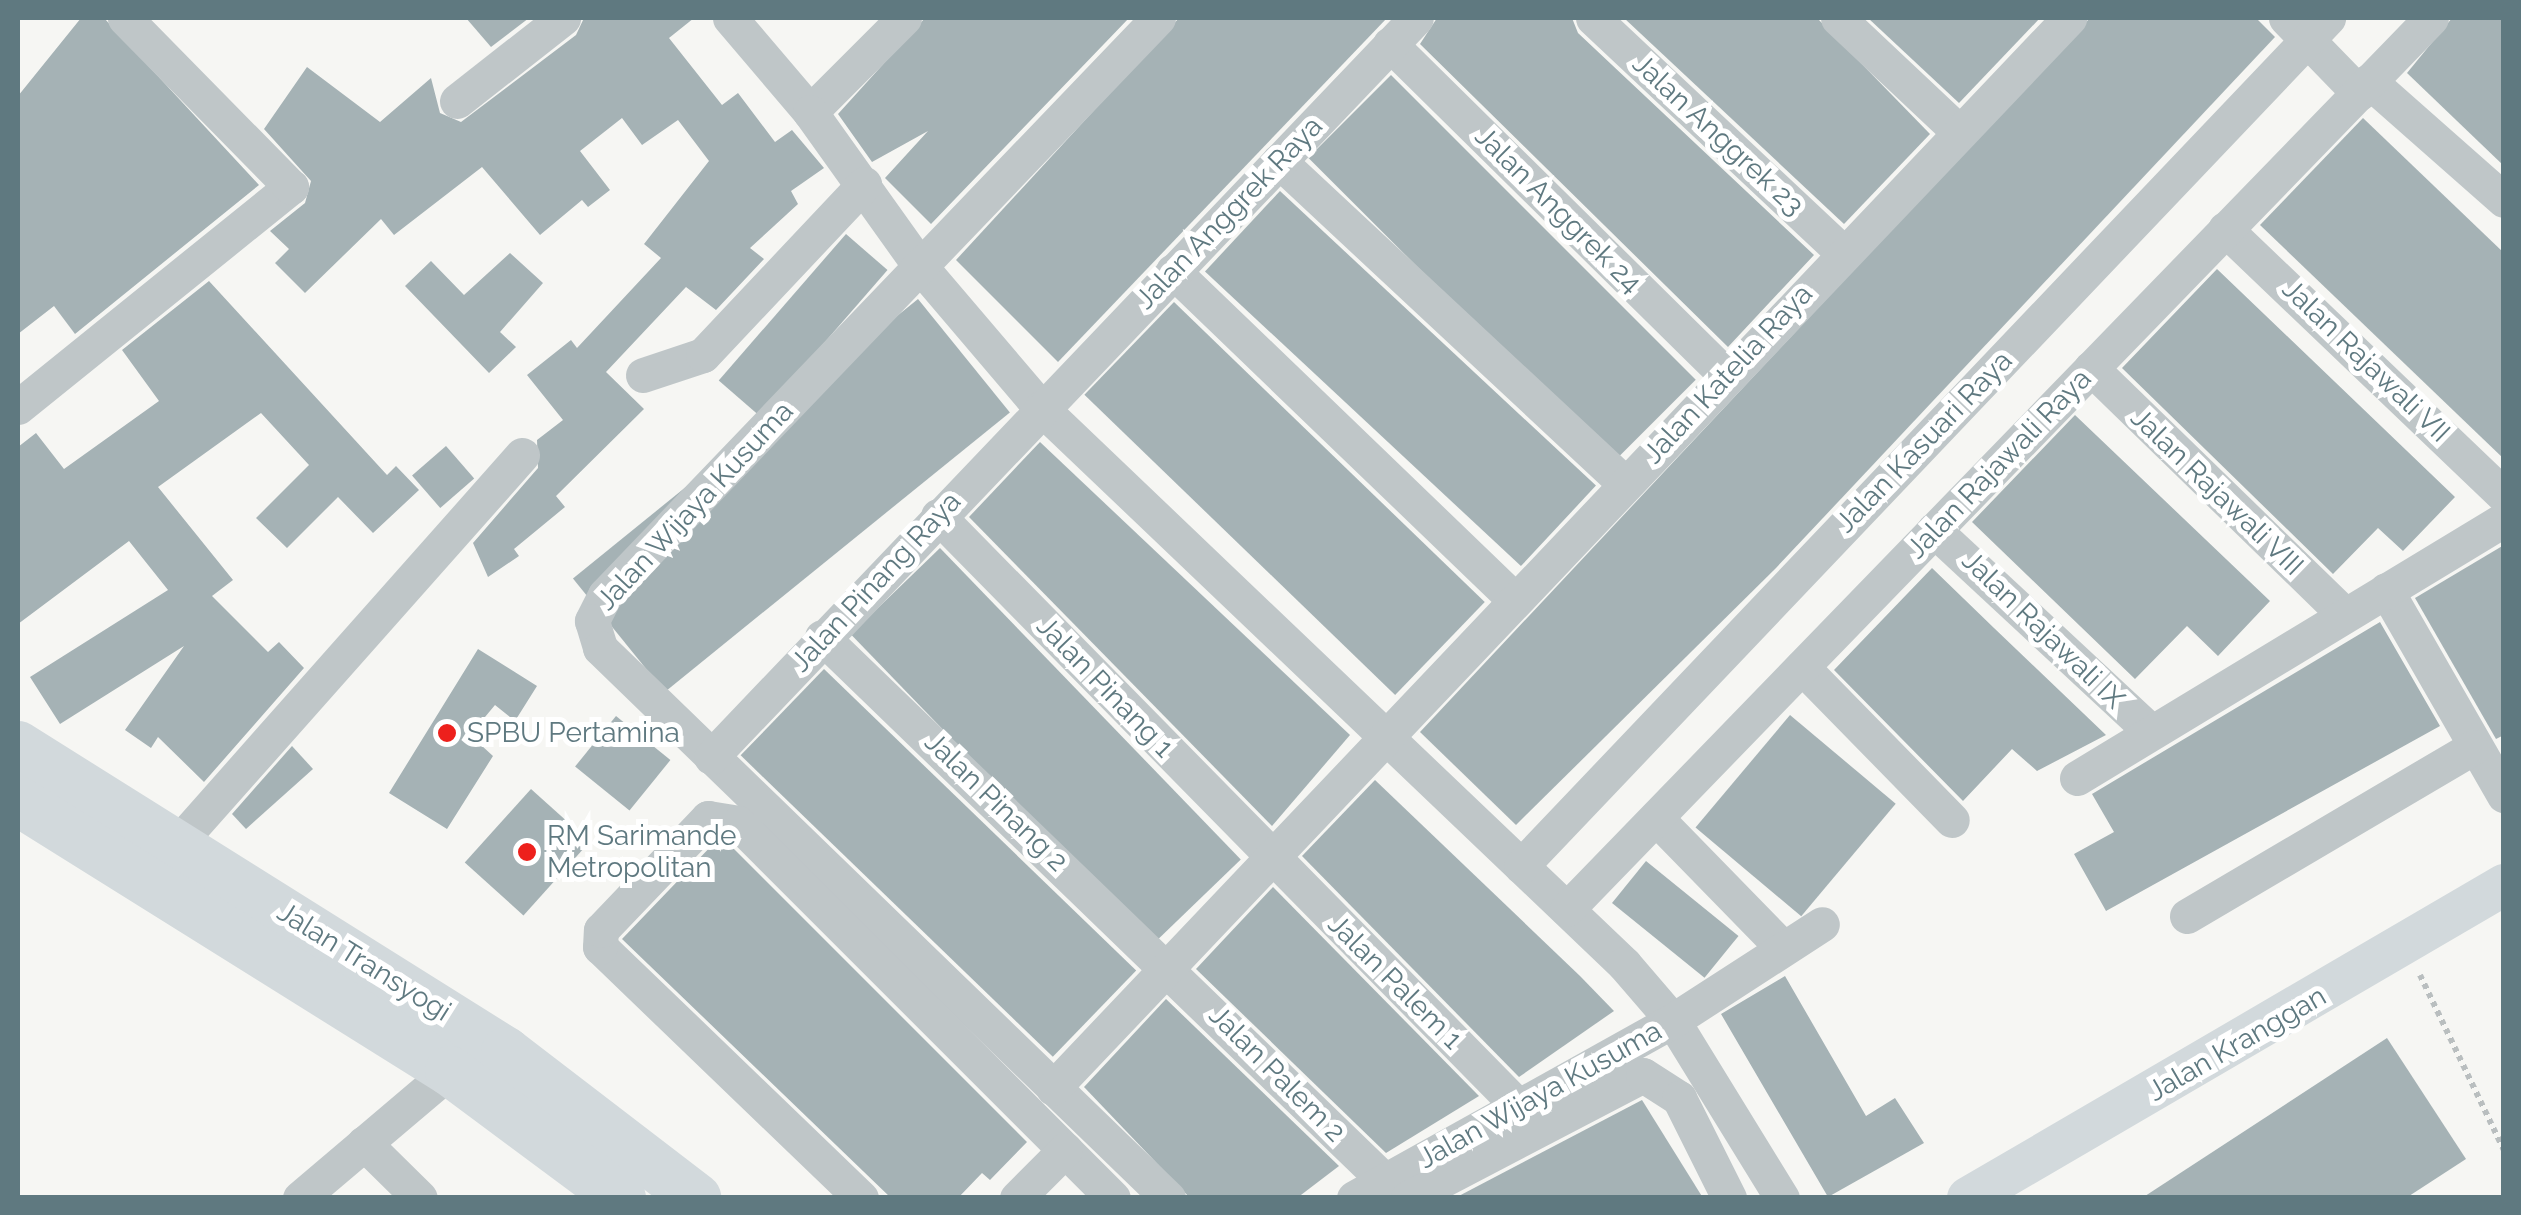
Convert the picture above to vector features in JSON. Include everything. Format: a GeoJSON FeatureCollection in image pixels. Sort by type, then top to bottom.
{"type":"FeatureCollection","features":[{"type":"Feature","properties":{"kind":"highway","name":"Jalan Transyogi"},"geometry":{"type":"LineString","coordinates":[[18,746],[506,1052],[696,1198]]}},
{"type":"Feature","properties":{"kind":"highway","name":"Jalan Transyogi"},"geometry":{"type":"LineString","coordinates":[[18,801],[450,1071],[621,1198]]}},
{"type":"Feature","properties":{"kind":"main road","name":"Jalan Kranggan"},"geometry":{"type":"LineString","coordinates":[[1968,1198],[2406,947],[2504,885]]}},
{"type":"Feature","properties":{"kind":"street"},"geometry":{"type":"LineString","coordinates":[[457,100],[564,18]]}},
{"type":"Feature","properties":{"kind":"street"},"geometry":{"type":"LineString","coordinates":[[730,18],[810,112],[920,266],[1042,408],[1391,734],[1673,1021],[1782,1198]]}},
{"type":"Feature","properties":{"kind":"street"},"geometry":{"type":"LineString","coordinates":[[810,112],[904,18]]}},
{"type":"Feature","properties":{"kind":"street","name":"Jalan Wijaya Kusuma"},"geometry":{"type":"LineString","coordinates":[[1158,18],[595,609],[600,648],[1168,1198]]}},
{"type":"Feature","properties":{"kind":"street","name":"Jalan Anggrek Raya"},"geometry":{"type":"LineString","coordinates":[[1042,408],[1416,18]]}},
{"type":"Feature","properties":{"kind":"street","name":"Jalan Anggrek 23"},"geometry":{"type":"LineString","coordinates":[[1593,18],[1843,253]]}},
{"type":"Feature","properties":{"kind":"street"},"geometry":{"type":"LineString","coordinates":[[1838,18],[1959,132]]}},
{"type":"Feature","properties":{"kind":"street","name":"Jalan Rajawali Raya"},"geometry":{"type":"LineString","coordinates":[[1568,910],[2431,18]]}},
{"type":"Feature","properties":{"kind":"street","name":"Jalan Katelia Raya"},"geometry":{"type":"LineString","coordinates":[[1054,1088],[2062,20]]}},
{"type":"Feature","properties":{"kind":"street"},"geometry":{"type":"LineString","coordinates":[[18,407],[291,187],[145,23]]}},
{"type":"Feature","properties":{"kind":"street"},"geometry":{"type":"LineString","coordinates":[[2307,25],[2364,87],[2504,200]]}},
{"type":"Feature","properties":{"kind":"street","name":"Jalan Kasuari Raya"},"geometry":{"type":"LineString","coordinates":[[1520,866],[2307,25]]}},
{"type":"Feature","properties":{"kind":"street","name":"Jalan Anggrek 24"},"geometry":{"type":"LineString","coordinates":[[1390,44],[1727,376]]}},
{"type":"Feature","properties":{"kind":"street"},"geometry":{"type":"LineString","coordinates":[[1278,160],[1625,484]]}},
{"type":"Feature","properties":{"kind":"street"},"geometry":{"type":"LineString","coordinates":[[644,375],[703,355],[864,184]]}},
{"type":"Feature","properties":{"kind":"street","name":"Jalan Rajawali VII"},"geometry":{"type":"LineString","coordinates":[[2225,229],[2504,496]]}},
{"type":"Feature","properties":{"kind":"street"},"geometry":{"type":"LineString","coordinates":[[1173,270],[1515,600]]}},
{"type":"Feature","properties":{"kind":"street","name":"Jalan Rajawali VIII"},"geometry":{"type":"LineString","coordinates":[[2091,368],[2344,614]]}},
{"type":"Feature","properties":{"kind":"street","name":"Jalan Pinang Raya"},"geometry":{"type":"LineString","coordinates":[[711,757],[1042,408]]}},
{"type":"Feature","properties":{"kind":"street"},"geometry":{"type":"LineString","coordinates":[[177,844],[522,455]]}},
{"type":"Feature","properties":{"kind":"street","name":"Jalan Pinang 1"},"geometry":{"type":"LineString","coordinates":[[938,516],[1273,858]]}},
{"type":"Feature","properties":{"kind":"street"},"geometry":{"type":"LineString","coordinates":[[2078,778],[2504,519]]}},
{"type":"Feature","properties":{"kind":"street","name":"Jalan Rajawali IX"},"geometry":{"type":"LineString","coordinates":[[1934,530],[2151,732]]}},
{"type":"Feature","properties":{"kind":"street"},"geometry":{"type":"LineString","coordinates":[[2386,590],[2474,748],[2502,788]]}},
{"type":"Feature","properties":{"kind":"street","name":"Jalan Pinang 2"},"geometry":{"type":"LineString","coordinates":[[822,638],[1169,967]]}},
{"type":"Feature","properties":{"kind":"street"},"geometry":{"type":"LineString","coordinates":[[1802,667],[1952,820]]}},
{"type":"Feature","properties":{"kind":"street"},"geometry":{"type":"LineString","coordinates":[[2187,916],[2474,748]]}},
{"type":"Feature","properties":{"kind":"street"},"geometry":{"type":"LineString","coordinates":[[860,1198],[600,947],[600,930],[708,818],[738,823],[1114,1198]]}},
{"type":"Feature","properties":{"kind":"street"},"geometry":{"type":"LineString","coordinates":[[1656,818],[1783,948]]}},
{"type":"Feature","properties":{"kind":"street","name":"Jalan Palem 1"},"geometry":{"type":"LineString","coordinates":[[1273,858],[1518,1106]]}},
{"type":"Feature","properties":{"kind":"street","name":"Jalan Wijaya Kusuma"},"geometry":{"type":"LineString","coordinates":[[1354,1198],[1396,1189],[1518,1106],[1673,1021],[1822,924]]}},
{"type":"Feature","properties":{"kind":"street","name":"Jalan Palem 2"},"geometry":{"type":"LineString","coordinates":[[1169,967],[1396,1189]]}},
{"type":"Feature","properties":{"kind":"street"},"geometry":{"type":"LineString","coordinates":[[300,1198],[450,1071]]}},
{"type":"Feature","properties":{"kind":"street"},"geometry":{"type":"LineString","coordinates":[[1396,1189],[1643,1075],[1679,1098],[1729,1198]]}},
{"type":"Feature","properties":{"kind":"street"},"geometry":{"type":"LineString","coordinates":[[364,1143],[420,1198]]}},
{"type":"Feature","properties":{"kind":"street"},"geometry":{"type":"LineString","coordinates":[[1017,1198],[1065,1150]]}},
{"type":"Feature","properties":{"kind":"path"},"geometry":{"type":"LineString","coordinates":[[2406,947],[2504,1150]]}},
{"type":"Feature","properties":{"kind":"building"},"geometry":{"type":"Polygon","coordinates":[[[81,18],[104,18],[259,185],[75,334],[54,306],[18,334],[18,96],[81,18]]]}},
{"type":"Feature","properties":{"kind":"building"},"geometry":{"type":"Polygon","coordinates":[[[466,18],[529,18],[491,47],[466,18]]]}},
{"type":"Feature","properties":{"kind":"building"},"geometry":{"type":"Polygon","coordinates":[[[584,18],[694,18],[669,38],[722,105],[738,93],[775,142],[792,130],[824,168],[791,191],[798,204],[750,248],[764,259],[716,310],[686,287],[606,372],[644,409],[556,496],[565,507],[514,549],[519,556],[488,577],[473,543],[538,468],[537,440],[563,420],[527,375],[571,340],[577,348],[661,258],[644,244],[709,161],[678,120],[642,145],[622,118],[580,151],[610,190],[588,207],[582,200],[540,235],[482,167],[394,235],[381,219],[305,293],[275,263],[289,249],[270,231],[305,203],[311,181],[264,129],[307,67],[380,122],[431,78],[440,113],[461,122],[576,35],[584,18]]]}},
{"type":"Feature","properties":{"kind":"building"},"geometry":{"type":"Polygon","coordinates":[[[925,18],[1129,18],[931,224],[885,178],[928,131],[872,162],[838,114],[925,18]]]}},
{"type":"Feature","properties":{"kind":"building"},"geometry":{"type":"Polygon","coordinates":[[[1179,18],[1387,18],[1058,362],[956,260],[1179,18]]]}},
{"type":"Feature","properties":{"kind":"building"},"geometry":{"type":"Polygon","coordinates":[[[1437,18],[1572,18],[1578,33],[1814,255],[1728,347],[1420,44],[1437,18]]]}},
{"type":"Feature","properties":{"kind":"building"},"geometry":{"type":"Polygon","coordinates":[[[1624,18],[1817,18],[1930,134],[1844,224],[1624,18]]]}},
{"type":"Feature","properties":{"kind":"building"},"geometry":{"type":"Polygon","coordinates":[[[1868,18],[2040,18],[1959,103],[1868,18]]]}},
{"type":"Feature","properties":{"kind":"building"},"geometry":{"type":"Polygon","coordinates":[[[2090,18],[2256,18],[2275,37],[1776,568],[1516,825],[1420,732],[2090,18]]]}},
{"type":"Feature","properties":{"kind":"building"},"geometry":{"type":"Polygon","coordinates":[[[2452,18],[2504,18],[2504,166],[2407,73],[2452,18]]]}},
{"type":"Feature","properties":{"kind":"building"},"geometry":{"type":"Polygon","coordinates":[[[1391,75],[1696,380],[1613,462],[1308,158],[1391,75]]]}},
{"type":"Feature","properties":{"kind":"building"},"geometry":{"type":"Polygon","coordinates":[[[2363,118],[2504,253],[2504,459],[2260,225],[2363,118]]]}},
{"type":"Feature","properties":{"kind":"building"},"geometry":{"type":"Polygon","coordinates":[[[1280,191],[1596,486],[1521,566],[1205,271],[1280,191]]]}},
{"type":"Feature","properties":{"kind":"building"},"geometry":{"type":"Polygon","coordinates":[[[846,234],[888,270],[760,416],[719,380],[846,234]]]}},
{"type":"Feature","properties":{"kind":"building"},"geometry":{"type":"Polygon","coordinates":[[[510,253],[543,283],[500,332],[516,347],[489,373],[405,286],[431,261],[464,295],[510,253]]]}},
{"type":"Feature","properties":{"kind":"building"},"geometry":{"type":"Polygon","coordinates":[[[2217,269],[2455,497],[2403,551],[2378,528],[2333,574],[2122,368],[2217,269]]]}},
{"type":"Feature","properties":{"kind":"building"},"geometry":{"type":"Polygon","coordinates":[[[209,281],[387,475],[396,466],[419,490],[373,533],[338,497],[287,548],[256,518],[309,465],[261,413],[158,487],[233,580],[212,596],[268,652],[279,642],[304,668],[204,782],[158,737],[151,748],[125,730],[184,646],[60,724],[30,677],[168,590],[129,541],[18,624],[18,447],[36,433],[64,469],[159,401],[122,350],[209,281]]]}},
{"type":"Feature","properties":{"kind":"building"},"geometry":{"type":"Polygon","coordinates":[[[918,299],[1010,412],[665,692],[573,578],[918,299]]]}},
{"type":"Feature","properties":{"kind":"building"},"geometry":{"type":"Polygon","coordinates":[[[1174,302],[1485,602],[1395,695],[1084,395],[1174,302]]]}},
{"type":"Feature","properties":{"kind":"building"},"geometry":{"type":"Polygon","coordinates":[[[2075,415],[2270,601],[2218,656],[2187,626],[2135,679],[1972,522],[2075,415]]]}},
{"type":"Feature","properties":{"kind":"building"},"geometry":{"type":"Polygon","coordinates":[[[1040,442],[1350,735],[1272,826],[969,517],[1040,442]]]}},
{"type":"Feature","properties":{"kind":"building"},"geometry":{"type":"Polygon","coordinates":[[[446,446],[474,478],[440,508],[412,476],[446,446]]]}},
{"type":"Feature","properties":{"kind":"building"},"geometry":{"type":"Polygon","coordinates":[[[2504,545],[2504,735],[2496,739],[2415,598],[2504,545]]]}},
{"type":"Feature","properties":{"kind":"building"},"geometry":{"type":"Polygon","coordinates":[[[940,548],[1241,859],[1152,946],[851,634],[940,548]]]}},
{"type":"Feature","properties":{"kind":"building"},"geometry":{"type":"Polygon","coordinates":[[[1932,568],[2106,735],[2037,771],[2012,749],[1963,801],[1834,670],[1932,568]]]}},
{"type":"Feature","properties":{"kind":"building"},"geometry":{"type":"Polygon","coordinates":[[[2380,622],[2440,726],[2106,911],[2074,854],[2114,832],[2092,794],[2380,622]]]}},
{"type":"Feature","properties":{"kind":"building"},"geometry":{"type":"Polygon","coordinates":[[[478,649],[537,686],[515,721],[495,705],[470,735],[493,756],[447,829],[389,793],[478,649]]]}},
{"type":"Feature","properties":{"kind":"building"},"geometry":{"type":"Polygon","coordinates":[[[824,669],[1136,970],[1053,1057],[741,755],[824,669]]]}},
{"type":"Feature","properties":{"kind":"building"},"geometry":{"type":"Polygon","coordinates":[[[1790,715],[1896,804],[1801,916],[1696,828],[1790,715]]]}},
{"type":"Feature","properties":{"kind":"building"},"geometry":{"type":"Polygon","coordinates":[[[616,716],[670,760],[629,811],[575,767],[616,716]]]}},
{"type":"Feature","properties":{"kind":"building"},"geometry":{"type":"Polygon","coordinates":[[[292,746],[313,769],[246,829],[232,814],[292,746]]]}},
{"type":"Feature","properties":{"kind":"building"},"geometry":{"type":"Polygon","coordinates":[[[1375,780],[1614,1011],[1519,1077],[1302,856],[1375,780]]]}},
{"type":"Feature","properties":{"kind":"building","name":"RM Sarimande Metropolitan"},"geometry":{"type":"Polygon","coordinates":[[[531,789],[590,842],[523,915],[465,863],[531,789]]]}},
{"type":"Feature","properties":{"kind":"building"},"geometry":{"type":"Polygon","coordinates":[[[716,841],[728,843],[1027,1142],[990,1180],[982,1173],[958,1198],[891,1198],[622,939],[716,841]]]}},
{"type":"Feature","properties":{"kind":"building"},"geometry":{"type":"Polygon","coordinates":[[[1646,861],[1738,936],[1704,978],[1612,903],[1646,861]]]}},
{"type":"Feature","properties":{"kind":"building"},"geometry":{"type":"Polygon","coordinates":[[[1273,887],[1479,1096],[1386,1153],[1196,969],[1273,887]]]}},
{"type":"Feature","properties":{"kind":"building"},"geometry":{"type":"Polygon","coordinates":[[[1785,976],[1866,1116],[1895,1098],[1924,1143],[1828,1197],[1721,1014],[1785,976]]]}},
{"type":"Feature","properties":{"kind":"building"},"geometry":{"type":"Polygon","coordinates":[[[1166,999],[1339,1166],[1297,1198],[1190,1198],[1084,1087],[1166,999]]]}},
{"type":"Feature","properties":{"kind":"building"},"geometry":{"type":"Polygon","coordinates":[[[2387,1038],[2466,1159],[2406,1198],[2142,1198],[2387,1038]]]}},
{"type":"Feature","properties":{"kind":"building"},"geometry":{"type":"Polygon","coordinates":[[[1642,1100],[1703,1198],[1455,1198],[1642,1100]]]}},
{"type":"Feature","properties":{"kind":"place","name":"SPBU Pertamina"},"geometry":{"type":"Point","coordinates":[447,733]}},
{"type":"Feature","properties":{"kind":"place","name":"RM Sarimande Metropolitan"},"geometry":{"type":"Point","coordinates":[527,852]}}]}
